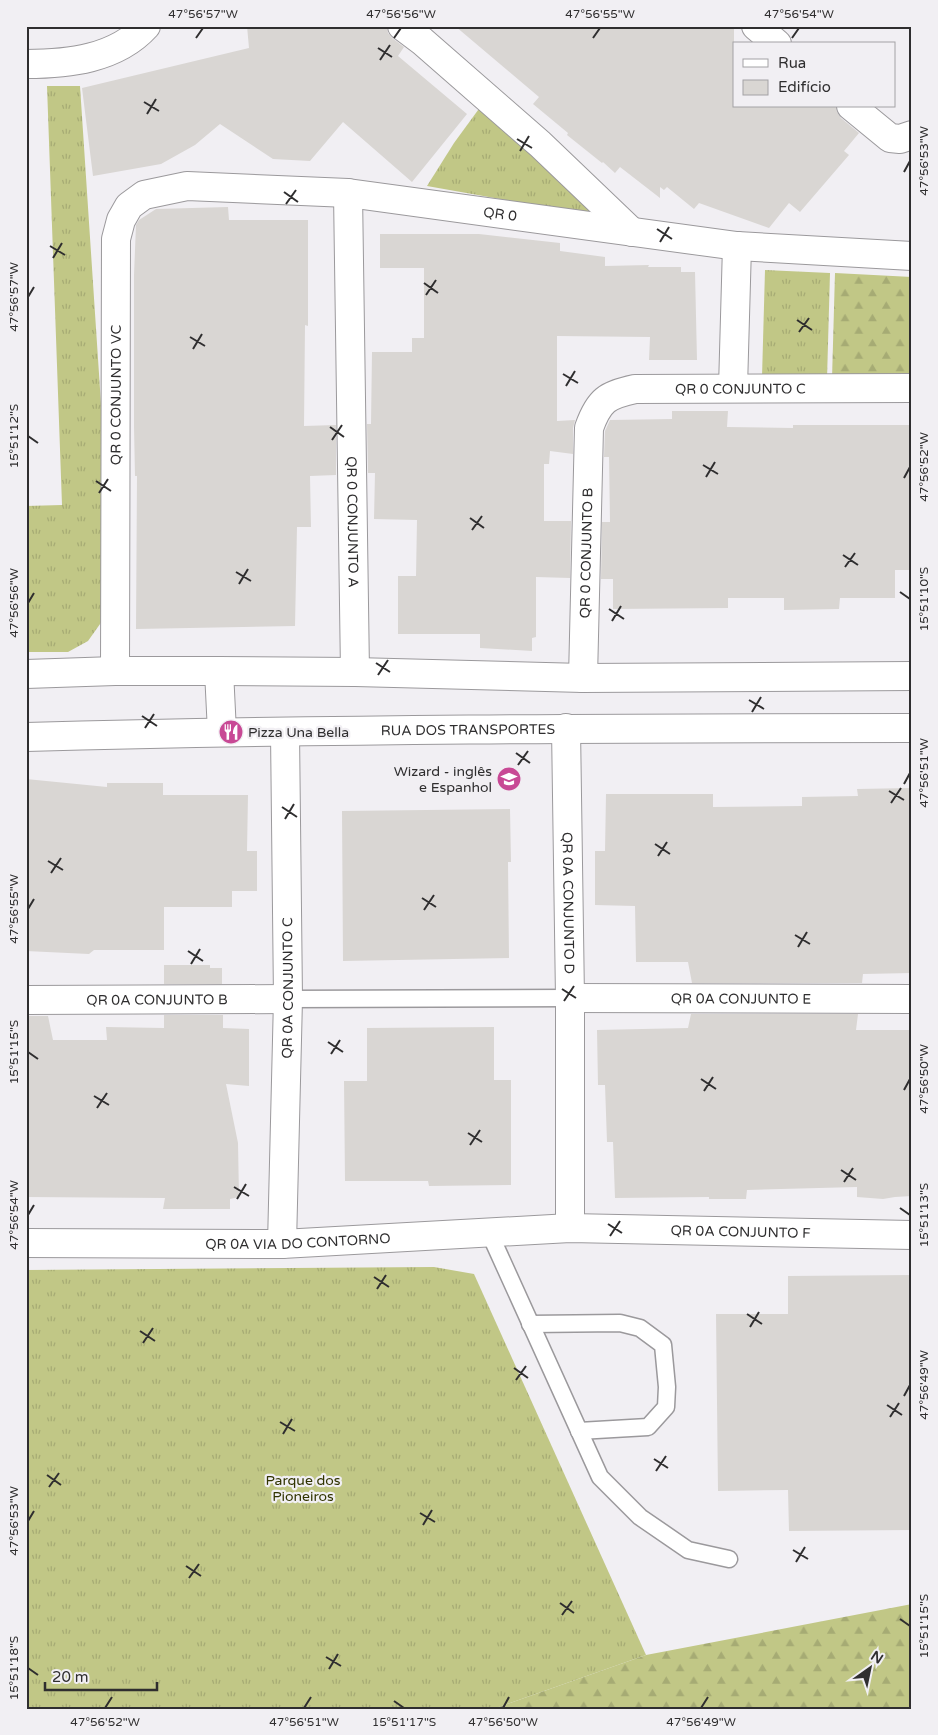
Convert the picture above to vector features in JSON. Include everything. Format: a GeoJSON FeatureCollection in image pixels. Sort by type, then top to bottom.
{"type":"FeatureCollection","features":[{"type":"Feature","properties":{"kind":"street"},"geometry":{"type":"LineString","coordinates":[[26,64],[93,58],[121,46],[146,26]]}},
{"type":"Feature","properties":{"kind":"street"},"geometry":{"type":"LineString","coordinates":[[402,26],[422,41],[540,144],[632,232]]}},
{"type":"Feature","properties":{"kind":"street"},"geometry":{"type":"LineString","coordinates":[[756,26],[774,42]]}},
{"type":"Feature","properties":{"kind":"street"},"geometry":{"type":"LineString","coordinates":[[853,108],[890,138],[900,139],[912,135]]}},
{"type":"Feature","properties":{"kind":"street","name":"QR 0"},"geometry":{"type":"LineString","coordinates":[[116,239],[121,220],[129,206],[144,195],[186,186],[348,192],[737,246],[912,256]]}},
{"type":"Feature","properties":{"kind":"street","name":"QR 0 CONJUNTO A"},"geometry":{"type":"LineString","coordinates":[[348,192],[355,672]]}},
{"type":"Feature","properties":{"kind":"street","name":"QR 0 CONJUNTO VC"},"geometry":{"type":"LineString","coordinates":[[115,671],[116,239]]}},
{"type":"Feature","properties":{"kind":"street"},"geometry":{"type":"LineString","coordinates":[[733,388],[737,246]]}},
{"type":"Feature","properties":{"kind":"street","name":"QR 0 CONJUNTO C"},"geometry":{"type":"LineString","coordinates":[[589,428],[595,411],[612,394],[635,389],[912,388]]}},
{"type":"Feature","properties":{"kind":"street","name":"QR 0 CONJUNTO B"},"geometry":{"type":"LineString","coordinates":[[583,678],[589,428]]}},
{"type":"Feature","properties":{"kind":"street"},"geometry":{"type":"LineString","coordinates":[[26,674],[115,671],[218,671],[355,672],[583,678],[912,676]]}},
{"type":"Feature","properties":{"kind":"street"},"geometry":{"type":"LineString","coordinates":[[218,671],[222,732]]}},
{"type":"Feature","properties":{"kind":"street","name":"RUA DOS TRANSPORTES"},"geometry":{"type":"LineString","coordinates":[[26,737],[222,732],[566,728],[912,728]]}},
{"type":"Feature","properties":{"kind":"street","name":"QR 0A CONJUNTO D"},"geometry":{"type":"LineString","coordinates":[[566,728],[570,998],[570,1228]]}},
{"type":"Feature","properties":{"kind":"street","name":"QR 0A CONJUNTO C"},"geometry":{"type":"LineString","coordinates":[[282,1244],[288,999],[285,732]]}},
{"type":"Feature","properties":{"kind":"street","name":"QR 0A CONJUNTO E"},"geometry":{"type":"LineString","coordinates":[[570,998],[912,999]]}},
{"type":"Feature","properties":{"kind":"street","name":"QR 0A CONJUNTO B"},"geometry":{"type":"LineString","coordinates":[[26,1000],[288,999]]}},
{"type":"Feature","properties":{"kind":"street","name":"QR 0A VIA DO CONTORNO"},"geometry":{"type":"LineString","coordinates":[[26,1243],[282,1244],[570,1228]]}},
{"type":"Feature","properties":{"kind":"street","name":"QR 0A CONJUNTO F"},"geometry":{"type":"LineString","coordinates":[[570,1228],[912,1235]]}},
{"type":"Feature","properties":{"kind":"lane"},"geometry":{"type":"LineString","coordinates":[[288,999],[570,998]]}},
{"type":"Feature","properties":{"kind":"lane"},"geometry":{"type":"LineString","coordinates":[[489,1232],[600,1478],[640,1517],[688,1550],[729,1559]]}},
{"type":"Feature","properties":{"kind":"lane"},"geometry":{"type":"LineString","coordinates":[[530,1324],[620,1322],[640,1328],[663,1344],[667,1387],[666,1407],[648,1427],[579,1430]]}},
{"type":"Feature","properties":{"kind":"green space"},"geometry":{"type":"Polygon","coordinates":[[[47,86],[80,86],[107,495],[105,617],[88,641],[68,652],[26,652],[26,506],[62,505],[47,86]]]}},
{"type":"Feature","properties":{"kind":"green space"},"geometry":{"type":"Polygon","coordinates":[[[481,106],[602,217],[427,186],[454,143],[481,106]]]}},
{"type":"Feature","properties":{"kind":"green space"},"geometry":{"type":"Polygon","coordinates":[[[765,270],[830,273],[827,379],[762,377],[765,270]]]}},
{"type":"Feature","properties":{"kind":"green space"},"geometry":{"type":"Polygon","coordinates":[[[835,273],[912,277],[912,378],[832,379],[835,273]]]}},
{"type":"Feature","properties":{"kind":"green space","name":"Parque dos Pioneiros"},"geometry":{"type":"Polygon","coordinates":[[[434,1267],[474,1274],[646,1655],[493,1709],[26,1709],[26,1270],[434,1267]]]}},
{"type":"Feature","properties":{"kind":"green space"},"geometry":{"type":"Polygon","coordinates":[[[912,1604],[912,1709],[493,1709],[646,1655],[912,1604]]]}},
{"type":"Feature","properties":{"kind":"building"},"geometry":{"type":"Polygon","coordinates":[[[247,26],[387,26],[388,33],[392,38],[404,47],[398,56],[467,114],[412,182],[343,122],[310,161],[273,159],[220,124],[195,145],[161,164],[93,176],[82,88],[249,48],[247,26]]]}},
{"type":"Feature","properties":{"kind":"building"},"geometry":{"type":"Polygon","coordinates":[[[455,26],[734,26],[733,108],[836,108],[841,118],[859,133],[844,151],[849,155],[800,212],[789,203],[769,228],[699,203],[694,209],[667,187],[664,190],[660,187],[660,198],[620,167],[615,173],[567,135],[568,133],[533,104],[539,97],[455,26]]]}},
{"type":"Feature","properties":{"kind":"building"},"geometry":{"type":"Polygon","coordinates":[[[228,207],[229,220],[308,220],[308,326],[305,325],[304,426],[336,425],[336,475],[310,476],[311,527],[297,527],[295,626],[136,629],[137,476],[135,476],[134,427],[134,275],[136,225],[139,220],[156,209],[228,207]]]}},
{"type":"Feature","properties":{"kind":"building"},"geometry":{"type":"Polygon","coordinates":[[[380,234],[479,234],[560,243],[560,251],[605,257],[605,266],[649,265],[648,267],[681,267],[681,272],[695,272],[697,360],[649,360],[650,337],[557,336],[557,421],[575,420],[573,428],[573,454],[550,451],[549,464],[544,464],[544,521],[571,521],[570,578],[536,577],[536,637],[532,638],[532,651],[480,648],[480,634],[398,634],[398,576],[416,576],[417,520],[374,519],[375,473],[368,473],[367,424],[371,424],[372,352],[412,352],[412,338],[424,338],[424,268],[380,268],[380,234]]]}},
{"type":"Feature","properties":{"kind":"building"},"geometry":{"type":"Polygon","coordinates":[[[672,411],[728,411],[727,427],[793,428],[793,425],[912,425],[912,570],[895,570],[895,598],[840,598],[839,609],[784,610],[784,598],[728,598],[728,608],[613,609],[613,579],[601,579],[602,522],[610,522],[609,457],[604,457],[605,431],[610,420],[672,419],[672,411]]]}},
{"type":"Feature","properties":{"kind":"building"},"geometry":{"type":"Polygon","coordinates":[[[26,779],[107,787],[107,783],[163,783],[163,795],[248,795],[247,851],[257,851],[257,891],[232,891],[232,907],[164,907],[164,950],[94,950],[89,954],[26,951],[26,779]]]}},
{"type":"Feature","properties":{"kind":"building"},"geometry":{"type":"Polygon","coordinates":[[[912,788],[912,973],[863,974],[862,983],[692,983],[688,962],[636,962],[635,906],[595,905],[595,851],[605,851],[606,794],[713,794],[713,807],[802,806],[802,797],[858,796],[857,789],[912,788]]]}},
{"type":"Feature","properties":{"kind":"building"},"geometry":{"type":"Polygon","coordinates":[[[510,809],[511,862],[508,862],[509,958],[343,961],[342,811],[510,809]]]}},
{"type":"Feature","properties":{"kind":"building"},"geometry":{"type":"Polygon","coordinates":[[[164,965],[210,965],[210,968],[222,968],[222,984],[164,984],[164,965]]]}},
{"type":"Feature","properties":{"kind":"building"},"geometry":{"type":"Polygon","coordinates":[[[691,1014],[858,1014],[856,1030],[912,1030],[912,1196],[883,1199],[857,1197],[857,1187],[747,1190],[746,1199],[709,1199],[709,1197],[615,1198],[613,1142],[607,1142],[605,1085],[598,1085],[597,1030],[688,1028],[691,1014]]]}},
{"type":"Feature","properties":{"kind":"building"},"geometry":{"type":"Polygon","coordinates":[[[164,1015],[223,1015],[223,1028],[249,1029],[249,1086],[226,1084],[238,1143],[239,1197],[230,1199],[230,1209],[163,1209],[165,1198],[26,1197],[26,1016],[48,1016],[53,1040],[107,1040],[106,1027],[164,1028],[164,1015]]]}},
{"type":"Feature","properties":{"kind":"building"},"geometry":{"type":"Polygon","coordinates":[[[494,1027],[494,1080],[511,1080],[511,1185],[429,1186],[428,1181],[345,1181],[344,1081],[367,1081],[367,1028],[494,1027]]]}},
{"type":"Feature","properties":{"kind":"building"},"geometry":{"type":"Polygon","coordinates":[[[912,1275],[912,1530],[789,1531],[788,1490],[718,1491],[716,1314],[788,1314],[788,1276],[912,1275]]]}},
{"type":"Feature","properties":{"kind":"place","name":"Pizza Una Bella"},"geometry":{"type":"Point","coordinates":[231,732]}},
{"type":"Feature","properties":{"kind":"place","name":"Wizard - inglês e Espanhol"},"geometry":{"type":"Point","coordinates":[509,779]}}]}
